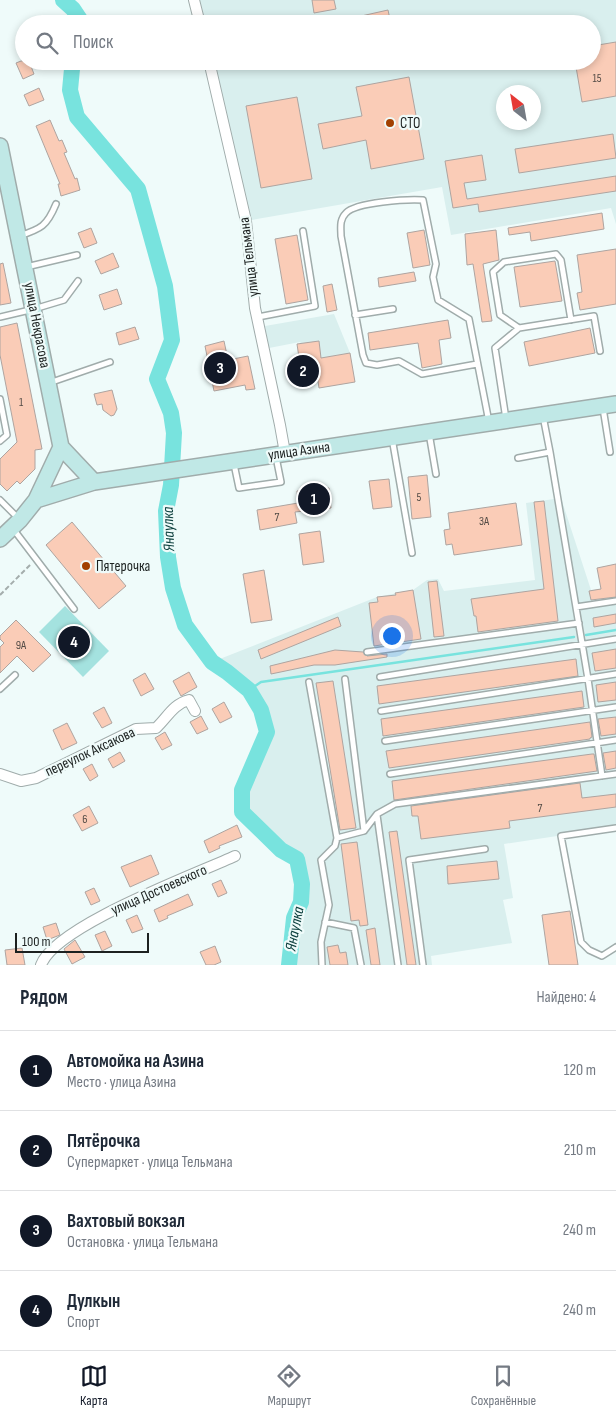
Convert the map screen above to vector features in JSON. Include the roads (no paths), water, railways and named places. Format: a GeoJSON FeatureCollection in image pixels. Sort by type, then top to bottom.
{"type":"FeatureCollection","features":[{"type":"Feature","properties":{"kind":"street"},"geometry":{"type":"LineString","coordinates":[[194,0],[198,15]]}},
{"type":"Feature","properties":{"kind":"street","name":"улица Тельмана"},"geometry":{"type":"LineString","coordinates":[[211,70],[246,221],[255,308],[280,425],[280,454]]}},
{"type":"Feature","properties":{"kind":"street","name":"улица Некрасова"},"geometry":{"type":"LineString","coordinates":[[0,146],[61,447]]}},
{"type":"Feature","properties":{"kind":"street","name":"улица Азина"},"geometry":{"type":"LineString","coordinates":[[36,500],[94,482],[136,475],[609,405]]}},
{"type":"Feature","properties":{"kind":"street"},"geometry":{"type":"LineString","coordinates":[[0,539],[16,524],[36,500],[61,447],[94,482]]}},
{"type":"Feature","properties":{"kind":"street","name":"переулок Аксакова"},"geometry":{"type":"LineString","coordinates":[[0,774],[22,781],[36,778],[136,729],[156,728],[168,713],[183,702],[189,700],[195,711]]}},
{"type":"Feature","properties":{"kind":"street","name":"улица Достоевского"},"geometry":{"type":"LineString","coordinates":[[41,965],[44,956],[86,924],[185,877],[235,856]]}},
{"type":"Feature","properties":{"kind":"lane"},"geometry":{"type":"LineString","coordinates":[[477,364],[422,374],[399,361],[377,365],[366,363],[355,315],[341,236],[341,221],[346,212],[359,206],[412,199],[423,200],[436,264],[433,277],[438,300],[469,319],[489,422]]}},
{"type":"Feature","properties":{"kind":"lane"},"geometry":{"type":"LineString","coordinates":[[19,236],[37,230],[50,219],[56,204]]}},
{"type":"Feature","properties":{"kind":"lane"},"geometry":{"type":"LineString","coordinates":[[258,317],[315,306],[304,231]]}},
{"type":"Feature","properties":{"kind":"lane"},"geometry":{"type":"LineString","coordinates":[[520,328],[500,315],[493,272],[504,262],[556,254],[561,260],[570,320]]}},
{"type":"Feature","properties":{"kind":"lane"},"geometry":{"type":"LineString","coordinates":[[26,267],[77,255]]}},
{"type":"Feature","properties":{"kind":"lane"},"geometry":{"type":"LineString","coordinates":[[0,317],[64,300],[78,281]]}},
{"type":"Feature","properties":{"kind":"lane"},"geometry":{"type":"LineString","coordinates":[[355,315],[394,308]]}},
{"type":"Feature","properties":{"kind":"lane"},"geometry":{"type":"LineString","coordinates":[[506,420],[496,348],[520,328],[594,316],[600,350]]}},
{"type":"Feature","properties":{"kind":"lane"},"geometry":{"type":"LineString","coordinates":[[48,383],[110,362]]}},
{"type":"Feature","properties":{"kind":"lane"},"geometry":{"type":"LineString","coordinates":[[0,399],[7,435],[0,440]]}},
{"type":"Feature","properties":{"kind":"lane"},"geometry":{"type":"LineString","coordinates":[[609,405],[610,452]]}},
{"type":"Feature","properties":{"kind":"lane"},"geometry":{"type":"LineString","coordinates":[[543,415],[588,679],[602,776]]}},
{"type":"Feature","properties":{"kind":"lane"},"geometry":{"type":"LineString","coordinates":[[429,432],[436,474]]}},
{"type":"Feature","properties":{"kind":"lane"},"geometry":{"type":"LineString","coordinates":[[392,438],[412,554]]}},
{"type":"Feature","properties":{"kind":"lane"},"geometry":{"type":"LineString","coordinates":[[518,458],[550,452]]}},
{"type":"Feature","properties":{"kind":"lane"},"geometry":{"type":"LineString","coordinates":[[234,461],[240,488],[280,482],[280,454]]}},
{"type":"Feature","properties":{"kind":"lane"},"geometry":{"type":"LineString","coordinates":[[0,500],[36,559],[74,609]]}},
{"type":"Feature","properties":{"kind":"lane"},"geometry":{"type":"LineString","coordinates":[[576,607],[616,601]]}},
{"type":"Feature","properties":{"kind":"lane"},"geometry":{"type":"LineString","coordinates":[[368,652],[579,624]]}},
{"type":"Feature","properties":{"kind":"lane"},"geometry":{"type":"LineString","coordinates":[[380,677],[616,639]]}},
{"type":"Feature","properties":{"kind":"lane"},"geometry":{"type":"LineString","coordinates":[[381,711],[616,674]]}},
{"type":"Feature","properties":{"kind":"lane"},"geometry":{"type":"LineString","coordinates":[[0,689],[15,675]]}},
{"type":"Feature","properties":{"kind":"lane"},"geometry":{"type":"LineString","coordinates":[[345,678],[364,831]]}},
{"type":"Feature","properties":{"kind":"lane"},"geometry":{"type":"LineString","coordinates":[[309,682],[337,838],[335,846],[322,860],[329,905],[321,942],[322,965]]}},
{"type":"Feature","properties":{"kind":"lane"},"geometry":{"type":"LineString","coordinates":[[385,741],[616,706]]}},
{"type":"Feature","properties":{"kind":"lane"},"geometry":{"type":"LineString","coordinates":[[390,774],[616,740]]}},
{"type":"Feature","properties":{"kind":"lane"},"geometry":{"type":"LineString","coordinates":[[337,838],[364,831],[377,814],[395,804],[616,774]]}},
{"type":"Feature","properties":{"kind":"lane"},"geometry":{"type":"LineString","coordinates":[[377,814],[398,965]]}},
{"type":"Feature","properties":{"kind":"lane"},"geometry":{"type":"LineString","coordinates":[[616,828],[561,836],[581,942],[589,950],[602,956],[616,947]]}},
{"type":"Feature","properties":{"kind":"lane"},"geometry":{"type":"LineString","coordinates":[[423,965],[409,860],[485,849]]}},
{"type":"Feature","properties":{"kind":"lane"},"geometry":{"type":"LineString","coordinates":[[325,922],[354,928],[361,965]]}},
{"type":"Feature","properties":{"kind":"waterway","name":"Янаулка"},"geometry":{"type":"LineString","coordinates":[[63,0],[77,15]]}},
{"type":"Feature","properties":{"kind":"waterway","name":"Янаулка"},"geometry":{"type":"LineString","coordinates":[[72,70],[70,90],[77,117],[138,189],[165,286],[172,340],[157,379],[171,413],[174,433],[171,485],[166,511],[168,557],[173,588],[185,625],[212,662],[249,690],[261,710],[267,732],[242,790],[242,812],[281,850],[297,859],[302,884],[301,902],[294,918],[289,965]]}},
{"type":"Feature","properties":{"kind":"waterway"},"geometry":{"type":"LineString","coordinates":[[586,635],[616,630]]}},
{"type":"Feature","properties":{"kind":"waterway"},"geometry":{"type":"LineString","coordinates":[[249,690],[261,682],[574,637]]}},
{"type":"Feature","properties":{"kind":"place","name":"СТО"},"geometry":{"type":"Point","coordinates":[390,123]}},
{"type":"Feature","properties":{"kind":"place","name":"Вахтовый вокзал"},"geometry":{"type":"Point","coordinates":[220,368]}},
{"type":"Feature","properties":{"kind":"place","name":"Пятёрочка"},"geometry":{"type":"Point","coordinates":[303,371]}},
{"type":"Feature","properties":{"kind":"place","name":"Автомойка на Азина"},"geometry":{"type":"Point","coordinates":[314,499]}},
{"type":"Feature","properties":{"kind":"place","name":"Пятерочка"},"geometry":{"type":"Point","coordinates":[86,566]}},
{"type":"Feature","properties":{"kind":"place","name":"Дулкын"},"geometry":{"type":"Point","coordinates":[74,642]}}]}
